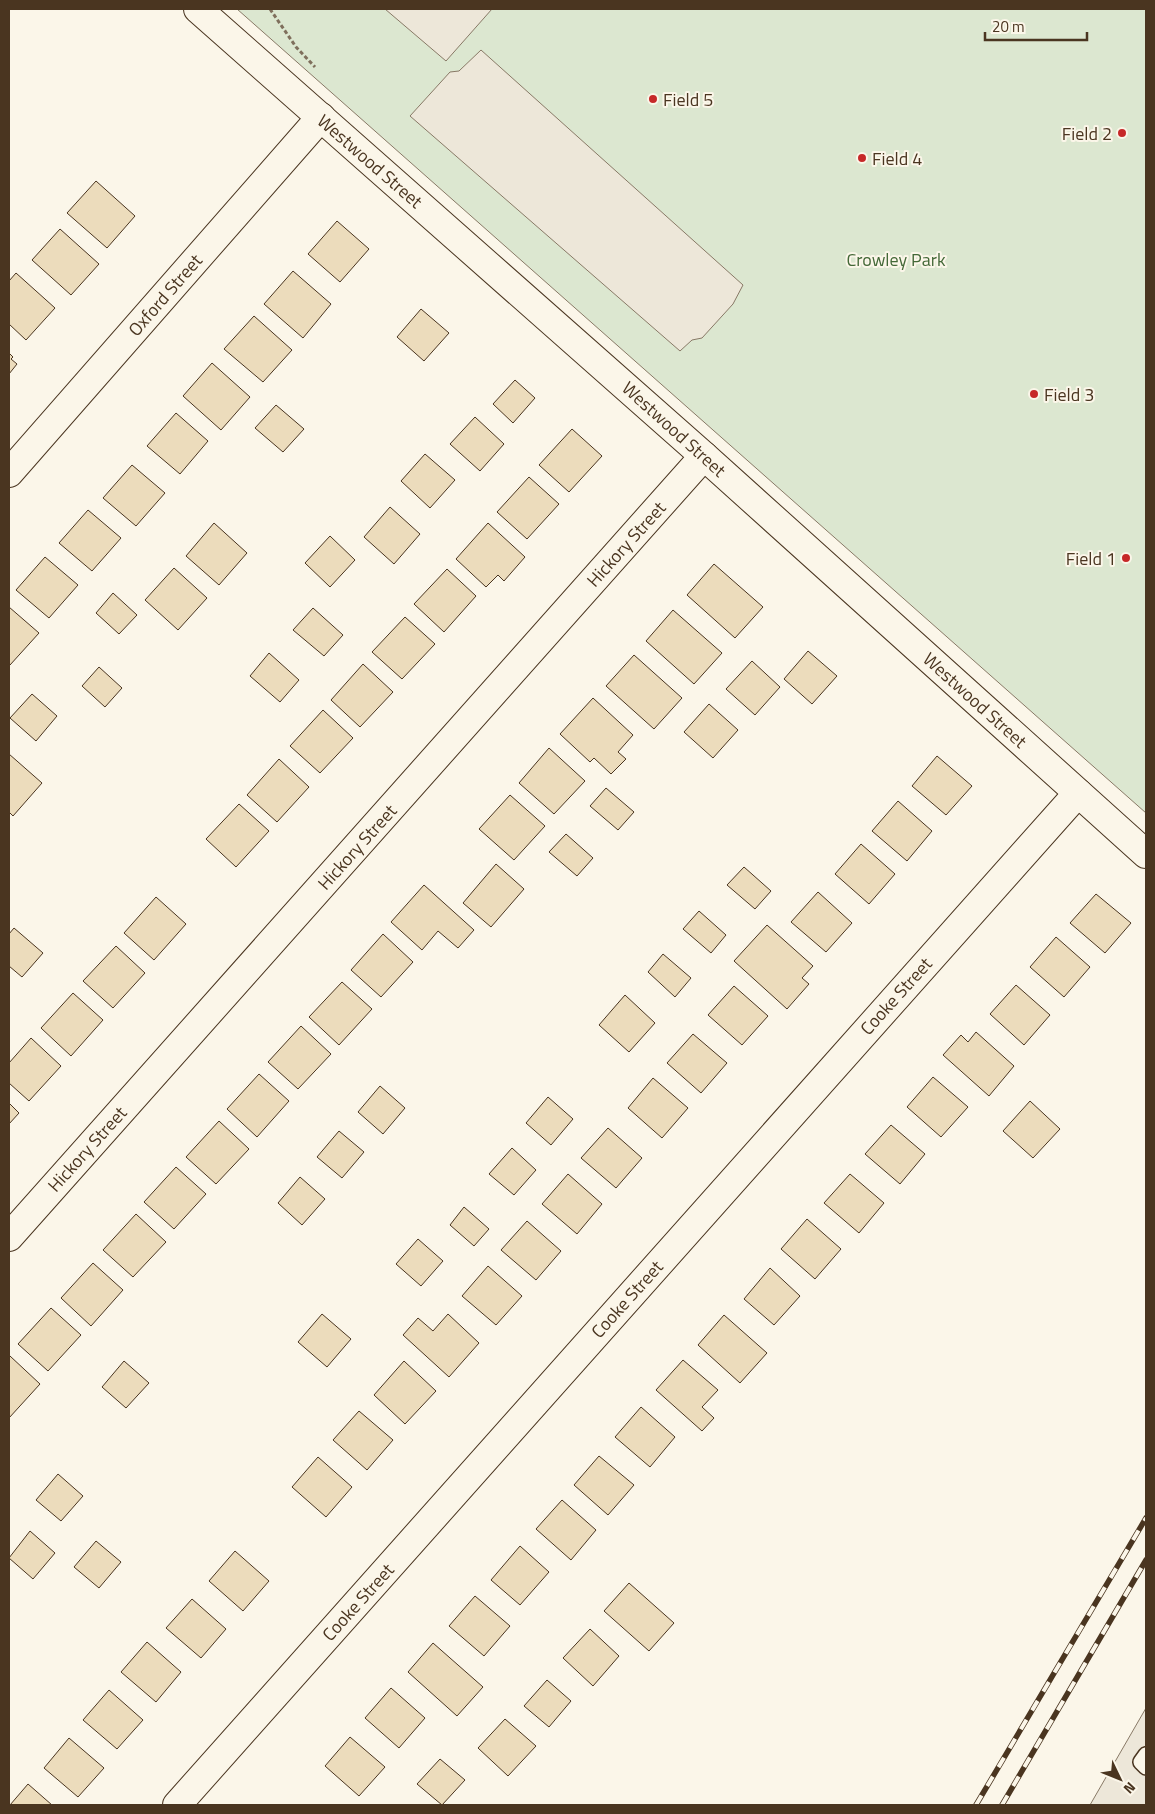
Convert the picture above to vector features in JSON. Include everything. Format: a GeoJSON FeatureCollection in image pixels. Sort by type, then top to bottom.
{"type":"FeatureCollection","features":[{"type":"Feature","properties":{"kind":"street","name":"Westwood Street"},"geometry":{"type":"LineString","coordinates":[[198,9],[704,456],[1146,854]]}},
{"type":"Feature","properties":{"kind":"street","name":"Oxford Street"},"geometry":{"type":"LineString","coordinates":[[9,474],[321,117]]}},
{"type":"Feature","properties":{"kind":"street","name":"Hickory Street"},"geometry":{"type":"LineString","coordinates":[[9,1237],[704,456]]}},
{"type":"Feature","properties":{"kind":"street","name":"Cooke Street"},"geometry":{"type":"LineString","coordinates":[[177,1805],[1078,793]]}},
{"type":"Feature","properties":{"kind":"lane"},"geometry":{"type":"LineString","coordinates":[[1146,1755],[1140,1762],[1146,1767]]}},
{"type":"Feature","properties":{"kind":"path"},"geometry":{"type":"LineString","coordinates":[[270,9],[296,47],[319,71]]}},
{"type":"Feature","properties":{"kind":"green space","name":"Crowley Park"},"geometry":{"type":"Polygon","coordinates":[[[237,9],[1146,9],[1146,813],[237,9]]]}},
{"type":"Feature","properties":{"kind":"shaded area"},"geometry":{"type":"Polygon","coordinates":[[[385,9],[492,9],[446,61],[385,9]]]}},
{"type":"Feature","properties":{"kind":"shaded area"},"geometry":{"type":"Polygon","coordinates":[[[481,50],[743,285],[733,304],[702,338],[692,340],[680,351],[410,116],[450,72],[459,71],[481,50]]]}},
{"type":"Feature","properties":{"kind":"shaded area"},"geometry":{"type":"Polygon","coordinates":[[[1146,1708],[1146,1805],[1090,1805],[1146,1708]]]}},
{"type":"Feature","properties":{"kind":"building"},"geometry":{"type":"Polygon","coordinates":[[[96,181],[135,216],[107,248],[67,213],[96,181]]]}},
{"type":"Feature","properties":{"kind":"building"},"geometry":{"type":"Polygon","coordinates":[[[337,221],[369,249],[340,282],[308,254],[337,221]]]}},
{"type":"Feature","properties":{"kind":"building"},"geometry":{"type":"Polygon","coordinates":[[[60,229],[99,264],[71,295],[32,260],[60,229]]]}},
{"type":"Feature","properties":{"kind":"building"},"geometry":{"type":"Polygon","coordinates":[[[293,271],[331,304],[303,338],[264,304],[293,271]]]}},
{"type":"Feature","properties":{"kind":"building"},"geometry":{"type":"Polygon","coordinates":[[[16,273],[55,308],[26,340],[9,324],[9,281],[16,273]]]}},
{"type":"Feature","properties":{"kind":"building"},"geometry":{"type":"Polygon","coordinates":[[[421,309],[449,333],[424,361],[397,337],[421,309]]]}},
{"type":"Feature","properties":{"kind":"building"},"geometry":{"type":"Polygon","coordinates":[[[254,316],[292,350],[263,382],[224,349],[254,316]]]}},
{"type":"Feature","properties":{"kind":"building"},"geometry":{"type":"Polygon","coordinates":[[[9,353],[13,357],[11,359],[17,364],[9,374],[9,353]]]}},
{"type":"Feature","properties":{"kind":"building"},"geometry":{"type":"Polygon","coordinates":[[[212,363],[250,397],[221,430],[183,396],[212,363]]]}},
{"type":"Feature","properties":{"kind":"building"},"geometry":{"type":"Polygon","coordinates":[[[515,380],[535,398],[513,423],[493,404],[515,380]]]}},
{"type":"Feature","properties":{"kind":"building"},"geometry":{"type":"Polygon","coordinates":[[[276,405],[304,429],[283,452],[255,428],[276,405]]]}},
{"type":"Feature","properties":{"kind":"building"},"geometry":{"type":"Polygon","coordinates":[[[176,413],[208,441],[180,474],[147,446],[176,413]]]}},
{"type":"Feature","properties":{"kind":"building"},"geometry":{"type":"Polygon","coordinates":[[[475,417],[504,444],[480,471],[450,444],[475,417]]]}},
{"type":"Feature","properties":{"kind":"building"},"geometry":{"type":"Polygon","coordinates":[[[572,429],[602,456],[569,492],[539,465],[572,429]]]}},
{"type":"Feature","properties":{"kind":"building"},"geometry":{"type":"Polygon","coordinates":[[[425,454],[455,480],[430,508],[401,481],[425,454]]]}},
{"type":"Feature","properties":{"kind":"building"},"geometry":{"type":"Polygon","coordinates":[[[132,465],[165,493],[136,526],[103,498],[132,465]]]}},
{"type":"Feature","properties":{"kind":"building"},"geometry":{"type":"Polygon","coordinates":[[[529,477],[559,504],[527,539],[497,512],[529,477]]]}},
{"type":"Feature","properties":{"kind":"building"},"geometry":{"type":"Polygon","coordinates":[[[390,507],[420,534],[394,564],[364,537],[390,507]]]}},
{"type":"Feature","properties":{"kind":"building"},"geometry":{"type":"Polygon","coordinates":[[[88,510],[121,538],[92,571],[59,543],[88,510]]]}},
{"type":"Feature","properties":{"kind":"building"},"geometry":{"type":"Polygon","coordinates":[[[214,523],[247,553],[219,585],[186,556],[214,523]]]}},
{"type":"Feature","properties":{"kind":"building"},"geometry":{"type":"Polygon","coordinates":[[[488,523],[525,557],[504,581],[498,575],[486,587],[456,559],[488,523]]]}},
{"type":"Feature","properties":{"kind":"building"},"geometry":{"type":"Polygon","coordinates":[[[330,536],[355,560],[330,587],[305,563],[330,536]]]}},
{"type":"Feature","properties":{"kind":"building"},"geometry":{"type":"Polygon","coordinates":[[[45,557],[78,585],[49,618],[16,590],[45,557]]]}},
{"type":"Feature","properties":{"kind":"building"},"geometry":{"type":"Polygon","coordinates":[[[714,564],[763,607],[735,638],[687,595],[714,564]]]}},
{"type":"Feature","properties":{"kind":"building"},"geometry":{"type":"Polygon","coordinates":[[[174,568],[207,598],[178,630],[145,600],[174,568]]]}},
{"type":"Feature","properties":{"kind":"building"},"geometry":{"type":"Polygon","coordinates":[[[447,569],[476,596],[444,632],[414,604],[447,569]]]}},
{"type":"Feature","properties":{"kind":"building"},"geometry":{"type":"Polygon","coordinates":[[[113,593],[137,615],[119,634],[96,613],[113,593]]]}},
{"type":"Feature","properties":{"kind":"building"},"geometry":{"type":"Polygon","coordinates":[[[9,607],[39,633],[10,665],[9,665],[9,607]]]}},
{"type":"Feature","properties":{"kind":"building"},"geometry":{"type":"Polygon","coordinates":[[[313,608],[343,635],[324,656],[293,630],[313,608]]]}},
{"type":"Feature","properties":{"kind":"building"},"geometry":{"type":"Polygon","coordinates":[[[673,610],[722,653],[694,684],[646,641],[673,610]]]}},
{"type":"Feature","properties":{"kind":"building"},"geometry":{"type":"Polygon","coordinates":[[[405,617],[435,644],[402,679],[372,652],[405,617]]]}},
{"type":"Feature","properties":{"kind":"building"},"geometry":{"type":"Polygon","coordinates":[[[808,651],[837,676],[812,704],[784,679],[808,651]]]}},
{"type":"Feature","properties":{"kind":"building"},"geometry":{"type":"Polygon","coordinates":[[[269,653],[299,680],[280,702],[250,676],[269,653]]]}},
{"type":"Feature","properties":{"kind":"building"},"geometry":{"type":"Polygon","coordinates":[[[634,655],[682,698],[654,729],[606,686],[634,655]]]}},
{"type":"Feature","properties":{"kind":"building"},"geometry":{"type":"Polygon","coordinates":[[[752,661],[780,687],[755,715],[726,689],[752,661]]]}},
{"type":"Feature","properties":{"kind":"building"},"geometry":{"type":"Polygon","coordinates":[[[363,664],[393,692],[360,727],[331,700],[363,664]]]}},
{"type":"Feature","properties":{"kind":"building"},"geometry":{"type":"Polygon","coordinates":[[[99,667],[122,688],[105,707],[82,686],[99,667]]]}},
{"type":"Feature","properties":{"kind":"building"},"geometry":{"type":"Polygon","coordinates":[[[32,694],[57,716],[36,741],[10,718],[32,694]]]}},
{"type":"Feature","properties":{"kind":"building"},"geometry":{"type":"Polygon","coordinates":[[[593,698],[633,735],[618,752],[626,759],[611,774],[594,758],[590,762],[560,734],[593,698]]]}},
{"type":"Feature","properties":{"kind":"building"},"geometry":{"type":"Polygon","coordinates":[[[709,704],[738,730],[713,758],[684,732],[709,704]]]}},
{"type":"Feature","properties":{"kind":"building"},"geometry":{"type":"Polygon","coordinates":[[[323,710],[353,738],[320,773],[290,746],[323,710]]]}},
{"type":"Feature","properties":{"kind":"building"},"geometry":{"type":"Polygon","coordinates":[[[549,748],[585,781],[554,814],[519,783],[549,748]]]}},
{"type":"Feature","properties":{"kind":"building"},"geometry":{"type":"Polygon","coordinates":[[[9,754],[42,783],[13,816],[9,812],[9,754]]]}},
{"type":"Feature","properties":{"kind":"building"},"geometry":{"type":"Polygon","coordinates":[[[937,756],[972,786],[946,815],[912,786],[937,756]]]}},
{"type":"Feature","properties":{"kind":"building"},"geometry":{"type":"Polygon","coordinates":[[[279,759],[309,787],[277,822],[247,795],[279,759]]]}},
{"type":"Feature","properties":{"kind":"building"},"geometry":{"type":"Polygon","coordinates":[[[606,788],[634,812],[618,830],[590,806],[606,788]]]}},
{"type":"Feature","properties":{"kind":"building"},"geometry":{"type":"Polygon","coordinates":[[[510,795],[545,826],[514,860],[479,829],[510,795]]]}},
{"type":"Feature","properties":{"kind":"building"},"geometry":{"type":"Polygon","coordinates":[[[898,801],[932,831],[907,861],[872,831],[898,801]]]}},
{"type":"Feature","properties":{"kind":"building"},"geometry":{"type":"Polygon","coordinates":[[[239,804],[269,831],[236,867],[206,839],[239,804]]]}},
{"type":"Feature","properties":{"kind":"building"},"geometry":{"type":"Polygon","coordinates":[[[566,834],[593,858],[577,876],[549,852],[566,834]]]}},
{"type":"Feature","properties":{"kind":"building"},"geometry":{"type":"Polygon","coordinates":[[[861,844],[895,874],[869,904],[835,874],[861,844]]]}},
{"type":"Feature","properties":{"kind":"building"},"geometry":{"type":"Polygon","coordinates":[[[496,864],[524,889],[491,927],[463,903],[496,864]]]}},
{"type":"Feature","properties":{"kind":"building"},"geometry":{"type":"Polygon","coordinates":[[[744,867],[771,891],[755,909],[727,885],[744,867]]]}},
{"type":"Feature","properties":{"kind":"building"},"geometry":{"type":"Polygon","coordinates":[[[424,885],[474,930],[458,948],[438,931],[422,950],[391,922],[424,885]]]}},
{"type":"Feature","properties":{"kind":"building"},"geometry":{"type":"Polygon","coordinates":[[[818,892],[852,923],[826,952],[791,922],[818,892]]]}},
{"type":"Feature","properties":{"kind":"building"},"geometry":{"type":"Polygon","coordinates":[[[1096,894],[1131,923],[1105,953],[1070,923],[1096,894]]]}},
{"type":"Feature","properties":{"kind":"building"},"geometry":{"type":"Polygon","coordinates":[[[156,897],[186,924],[154,960],[124,933],[156,897]]]}},
{"type":"Feature","properties":{"kind":"building"},"geometry":{"type":"Polygon","coordinates":[[[699,911],[726,935],[711,953],[683,929],[699,911]]]}},
{"type":"Feature","properties":{"kind":"building"},"geometry":{"type":"Polygon","coordinates":[[[767,925],[813,966],[802,978],[809,984],[787,1009],[734,961],[767,925]]]}},
{"type":"Feature","properties":{"kind":"building"},"geometry":{"type":"Polygon","coordinates":[[[14,928],[43,953],[22,977],[9,966],[9,934],[14,928]]]}},
{"type":"Feature","properties":{"kind":"building"},"geometry":{"type":"Polygon","coordinates":[[[383,934],[413,962],[381,997],[351,970],[383,934]]]}},
{"type":"Feature","properties":{"kind":"building"},"geometry":{"type":"Polygon","coordinates":[[[1056,937],[1090,967],[1064,997],[1030,967],[1056,937]]]}},
{"type":"Feature","properties":{"kind":"building"},"geometry":{"type":"Polygon","coordinates":[[[116,946],[145,973],[113,1008],[83,981],[116,946]]]}},
{"type":"Feature","properties":{"kind":"building"},"geometry":{"type":"Polygon","coordinates":[[[663,954],[691,978],[675,997],[648,972],[663,954]]]}},
{"type":"Feature","properties":{"kind":"building"},"geometry":{"type":"Polygon","coordinates":[[[342,982],[372,1009],[339,1045],[309,1017],[342,982]]]}},
{"type":"Feature","properties":{"kind":"building"},"geometry":{"type":"Polygon","coordinates":[[[1016,985],[1050,1015],[1024,1045],[990,1014],[1016,985]]]}},
{"type":"Feature","properties":{"kind":"building"},"geometry":{"type":"Polygon","coordinates":[[[734,986],[768,1016],[742,1045],[708,1015],[734,986]]]}},
{"type":"Feature","properties":{"kind":"building"},"geometry":{"type":"Polygon","coordinates":[[[73,993],[103,1020],[71,1056],[41,1028],[73,993]]]}},
{"type":"Feature","properties":{"kind":"building"},"geometry":{"type":"Polygon","coordinates":[[[625,995],[655,1023],[629,1052],[599,1025],[625,995]]]}},
{"type":"Feature","properties":{"kind":"building"},"geometry":{"type":"Polygon","coordinates":[[[301,1026],[331,1054],[298,1089],[268,1062],[301,1026]]]}},
{"type":"Feature","properties":{"kind":"building"},"geometry":{"type":"Polygon","coordinates":[[[976,1032],[1014,1066],[989,1096],[943,1055],[961,1035],[968,1042],[976,1032]]]}},
{"type":"Feature","properties":{"kind":"building"},"geometry":{"type":"Polygon","coordinates":[[[693,1034],[727,1063],[701,1093],[667,1063],[693,1034]]]}},
{"type":"Feature","properties":{"kind":"building"},"geometry":{"type":"Polygon","coordinates":[[[31,1038],[61,1066],[29,1101],[9,1083],[9,1063],[31,1038]]]}},
{"type":"Feature","properties":{"kind":"building"},"geometry":{"type":"Polygon","coordinates":[[[259,1074],[289,1101],[257,1137],[227,1109],[259,1074]]]}},
{"type":"Feature","properties":{"kind":"building"},"geometry":{"type":"Polygon","coordinates":[[[933,1077],[968,1107],[941,1137],[907,1107],[933,1077]]]}},
{"type":"Feature","properties":{"kind":"building"},"geometry":{"type":"Polygon","coordinates":[[[653,1078],[688,1108],[662,1138],[628,1108],[653,1078]]]}},
{"type":"Feature","properties":{"kind":"building"},"geometry":{"type":"Polygon","coordinates":[[[380,1086],[405,1108],[383,1134],[358,1112],[380,1086]]]}},
{"type":"Feature","properties":{"kind":"building"},"geometry":{"type":"Polygon","coordinates":[[[548,1097],[573,1119],[551,1145],[526,1123],[548,1097]]]}},
{"type":"Feature","properties":{"kind":"building"},"geometry":{"type":"Polygon","coordinates":[[[1030,1101],[1060,1129],[1033,1158],[1003,1131],[1030,1101]]]}},
{"type":"Feature","properties":{"kind":"building"},"geometry":{"type":"Polygon","coordinates":[[[9,1103],[19,1113],[9,1124],[9,1103]]]}},
{"type":"Feature","properties":{"kind":"building"},"geometry":{"type":"Polygon","coordinates":[[[219,1121],[249,1149],[216,1184],[186,1157],[219,1121]]]}},
{"type":"Feature","properties":{"kind":"building"},"geometry":{"type":"Polygon","coordinates":[[[891,1125],[925,1154],[900,1184],[865,1154],[891,1125]]]}},
{"type":"Feature","properties":{"kind":"building"},"geometry":{"type":"Polygon","coordinates":[[[608,1128],[642,1158],[616,1188],[581,1158],[608,1128]]]}},
{"type":"Feature","properties":{"kind":"building"},"geometry":{"type":"Polygon","coordinates":[[[339,1131],[364,1152],[342,1178],[317,1157],[339,1131]]]}},
{"type":"Feature","properties":{"kind":"building"},"geometry":{"type":"Polygon","coordinates":[[[512,1148],[536,1170],[514,1195],[489,1174],[512,1148]]]}},
{"type":"Feature","properties":{"kind":"building"},"geometry":{"type":"Polygon","coordinates":[[[176,1167],[206,1194],[174,1229],[144,1202],[176,1167]]]}},
{"type":"Feature","properties":{"kind":"building"},"geometry":{"type":"Polygon","coordinates":[[[568,1174],[602,1204],[577,1234],[542,1204],[568,1174]]]}},
{"type":"Feature","properties":{"kind":"building"},"geometry":{"type":"Polygon","coordinates":[[[850,1174],[884,1203],[859,1233],[824,1203],[850,1174]]]}},
{"type":"Feature","properties":{"kind":"building"},"geometry":{"type":"Polygon","coordinates":[[[300,1177],[325,1199],[302,1225],[278,1203],[300,1177]]]}},
{"type":"Feature","properties":{"kind":"building"},"geometry":{"type":"Polygon","coordinates":[[[464,1207],[489,1229],[474,1246],[450,1225],[464,1207]]]}},
{"type":"Feature","properties":{"kind":"building"},"geometry":{"type":"Polygon","coordinates":[[[136,1214],[166,1242],[133,1277],[103,1250],[136,1214]]]}},
{"type":"Feature","properties":{"kind":"building"},"geometry":{"type":"Polygon","coordinates":[[[807,1219],[841,1249],[815,1279],[781,1249],[807,1219]]]}},
{"type":"Feature","properties":{"kind":"building"},"geometry":{"type":"Polygon","coordinates":[[[527,1221],[561,1251],[536,1280],[501,1250],[527,1221]]]}},
{"type":"Feature","properties":{"kind":"building"},"geometry":{"type":"Polygon","coordinates":[[[418,1239],[443,1261],[421,1286],[396,1264],[418,1239]]]}},
{"type":"Feature","properties":{"kind":"building"},"geometry":{"type":"Polygon","coordinates":[[[93,1263],[123,1290],[91,1326],[61,1298],[93,1263]]]}},
{"type":"Feature","properties":{"kind":"building"},"geometry":{"type":"Polygon","coordinates":[[[488,1266],[522,1296],[496,1325],[462,1296],[488,1266]]]}},
{"type":"Feature","properties":{"kind":"building"},"geometry":{"type":"Polygon","coordinates":[[[770,1268],[800,1296],[774,1325],[744,1299],[770,1268]]]}},
{"type":"Feature","properties":{"kind":"building"},"geometry":{"type":"Polygon","coordinates":[[[51,1308],[81,1335],[48,1371],[18,1344],[51,1308]]]}},
{"type":"Feature","properties":{"kind":"building"},"geometry":{"type":"Polygon","coordinates":[[[322,1314],[351,1339],[327,1367],[298,1342],[322,1314]]]}},
{"type":"Feature","properties":{"kind":"building"},"geometry":{"type":"Polygon","coordinates":[[[448,1314],[479,1343],[449,1377],[403,1335],[418,1318],[433,1331],[448,1314]]]}},
{"type":"Feature","properties":{"kind":"building"},"geometry":{"type":"Polygon","coordinates":[[[724,1315],[767,1353],[740,1383],[698,1345],[724,1315]]]}},
{"type":"Feature","properties":{"kind":"building"},"geometry":{"type":"Polygon","coordinates":[[[10,1356],[40,1384],[9,1418],[9,1358],[10,1356]]]}},
{"type":"Feature","properties":{"kind":"building"},"geometry":{"type":"Polygon","coordinates":[[[683,1360],[718,1390],[702,1407],[714,1418],[702,1431],[656,1390],[683,1360]]]}},
{"type":"Feature","properties":{"kind":"building"},"geometry":{"type":"Polygon","coordinates":[[[124,1361],[149,1383],[126,1408],[102,1387],[124,1361]]]}},
{"type":"Feature","properties":{"kind":"building"},"geometry":{"type":"Polygon","coordinates":[[[404,1361],[436,1391],[405,1424],[374,1395],[404,1361]]]}},
{"type":"Feature","properties":{"kind":"building"},"geometry":{"type":"Polygon","coordinates":[[[641,1407],[675,1437],[650,1467],[615,1437],[641,1407]]]}},
{"type":"Feature","properties":{"kind":"building"},"geometry":{"type":"Polygon","coordinates":[[[359,1411],[393,1440],[367,1470],[333,1440],[359,1411]]]}},
{"type":"Feature","properties":{"kind":"building"},"geometry":{"type":"Polygon","coordinates":[[[599,1456],[634,1485],[608,1515],[574,1485],[599,1456]]]}},
{"type":"Feature","properties":{"kind":"building"},"geometry":{"type":"Polygon","coordinates":[[[318,1457],[352,1487],[326,1517],[292,1487],[318,1457]]]}},
{"type":"Feature","properties":{"kind":"building"},"geometry":{"type":"Polygon","coordinates":[[[58,1474],[83,1496],[61,1521],[36,1500],[58,1474]]]}},
{"type":"Feature","properties":{"kind":"building"},"geometry":{"type":"Polygon","coordinates":[[[562,1500],[596,1530],[571,1560],[536,1529],[562,1500]]]}},
{"type":"Feature","properties":{"kind":"building"},"geometry":{"type":"Polygon","coordinates":[[[30,1531],[55,1553],[33,1579],[9,1558],[30,1531]]]}},
{"type":"Feature","properties":{"kind":"building"},"geometry":{"type":"Polygon","coordinates":[[[96,1541],[121,1562],[99,1588],[74,1567],[96,1541]]]}},
{"type":"Feature","properties":{"kind":"building"},"geometry":{"type":"Polygon","coordinates":[[[520,1546],[549,1572],[520,1605],[491,1580],[520,1546]]]}},
{"type":"Feature","properties":{"kind":"building"},"geometry":{"type":"Polygon","coordinates":[[[235,1551],[269,1581],[243,1611],[209,1581],[235,1551]]]}},
{"type":"Feature","properties":{"kind":"building"},"geometry":{"type":"Polygon","coordinates":[[[629,1583],[674,1623],[649,1651],[604,1611],[629,1583]]]}},
{"type":"Feature","properties":{"kind":"building"},"geometry":{"type":"Polygon","coordinates":[[[475,1596],[510,1626],[484,1656],[449,1626],[475,1596]]]}},
{"type":"Feature","properties":{"kind":"building"},"geometry":{"type":"Polygon","coordinates":[[[192,1599],[226,1629],[201,1658],[166,1628],[192,1599]]]}},
{"type":"Feature","properties":{"kind":"building"},"geometry":{"type":"Polygon","coordinates":[[[590,1629],[619,1656],[593,1686],[563,1658],[590,1629]]]}},
{"type":"Feature","properties":{"kind":"building"},"geometry":{"type":"Polygon","coordinates":[[[147,1642],[181,1672],[156,1702],[121,1672],[147,1642]]]}},
{"type":"Feature","properties":{"kind":"building"},"geometry":{"type":"Polygon","coordinates":[[[433,1643],[483,1687],[457,1716],[408,1672],[433,1643]]]}},
{"type":"Feature","properties":{"kind":"building"},"geometry":{"type":"Polygon","coordinates":[[[547,1680],[571,1701],[549,1727],[524,1706],[547,1680]]]}},
{"type":"Feature","properties":{"kind":"building"},"geometry":{"type":"Polygon","coordinates":[[[391,1688],[425,1718],[399,1748],[365,1718],[391,1688]]]}},
{"type":"Feature","properties":{"kind":"building"},"geometry":{"type":"Polygon","coordinates":[[[109,1690],[143,1720],[117,1749],[83,1720],[109,1690]]]}},
{"type":"Feature","properties":{"kind":"building"},"geometry":{"type":"Polygon","coordinates":[[[505,1719],[536,1746],[508,1776],[478,1748],[505,1719]]]}},
{"type":"Feature","properties":{"kind":"building"},"geometry":{"type":"Polygon","coordinates":[[[350,1737],[385,1767],[359,1796],[325,1766],[350,1737]]]}},
{"type":"Feature","properties":{"kind":"building"},"geometry":{"type":"Polygon","coordinates":[[[69,1738],[104,1768],[78,1797],[44,1768],[69,1738]]]}},
{"type":"Feature","properties":{"kind":"building"},"geometry":{"type":"Polygon","coordinates":[[[440,1759],[465,1780],[442,1805],[417,1784],[440,1759]]]}},
{"type":"Feature","properties":{"kind":"building"},"geometry":{"type":"Polygon","coordinates":[[[28,1784],[52,1805],[10,1805],[28,1784]]]}},
{"type":"Feature","properties":{"kind":"railway"},"geometry":{"type":"LineString","coordinates":[[976,1805],[1146,1518]]}},
{"type":"Feature","properties":{"kind":"railway"},"geometry":{"type":"LineString","coordinates":[[1002,1805],[1146,1560]]}},
{"type":"Feature","properties":{"kind":"place","name":"Field 5"},"geometry":{"type":"Point","coordinates":[653,99]}},
{"type":"Feature","properties":{"kind":"place","name":"Field 2"},"geometry":{"type":"Point","coordinates":[1122,133]}},
{"type":"Feature","properties":{"kind":"place","name":"Field 4"},"geometry":{"type":"Point","coordinates":[862,158]}},
{"type":"Feature","properties":{"kind":"place","name":"Field 3"},"geometry":{"type":"Point","coordinates":[1034,394]}},
{"type":"Feature","properties":{"kind":"place","name":"Field 1"},"geometry":{"type":"Point","coordinates":[1126,558]}}]}
